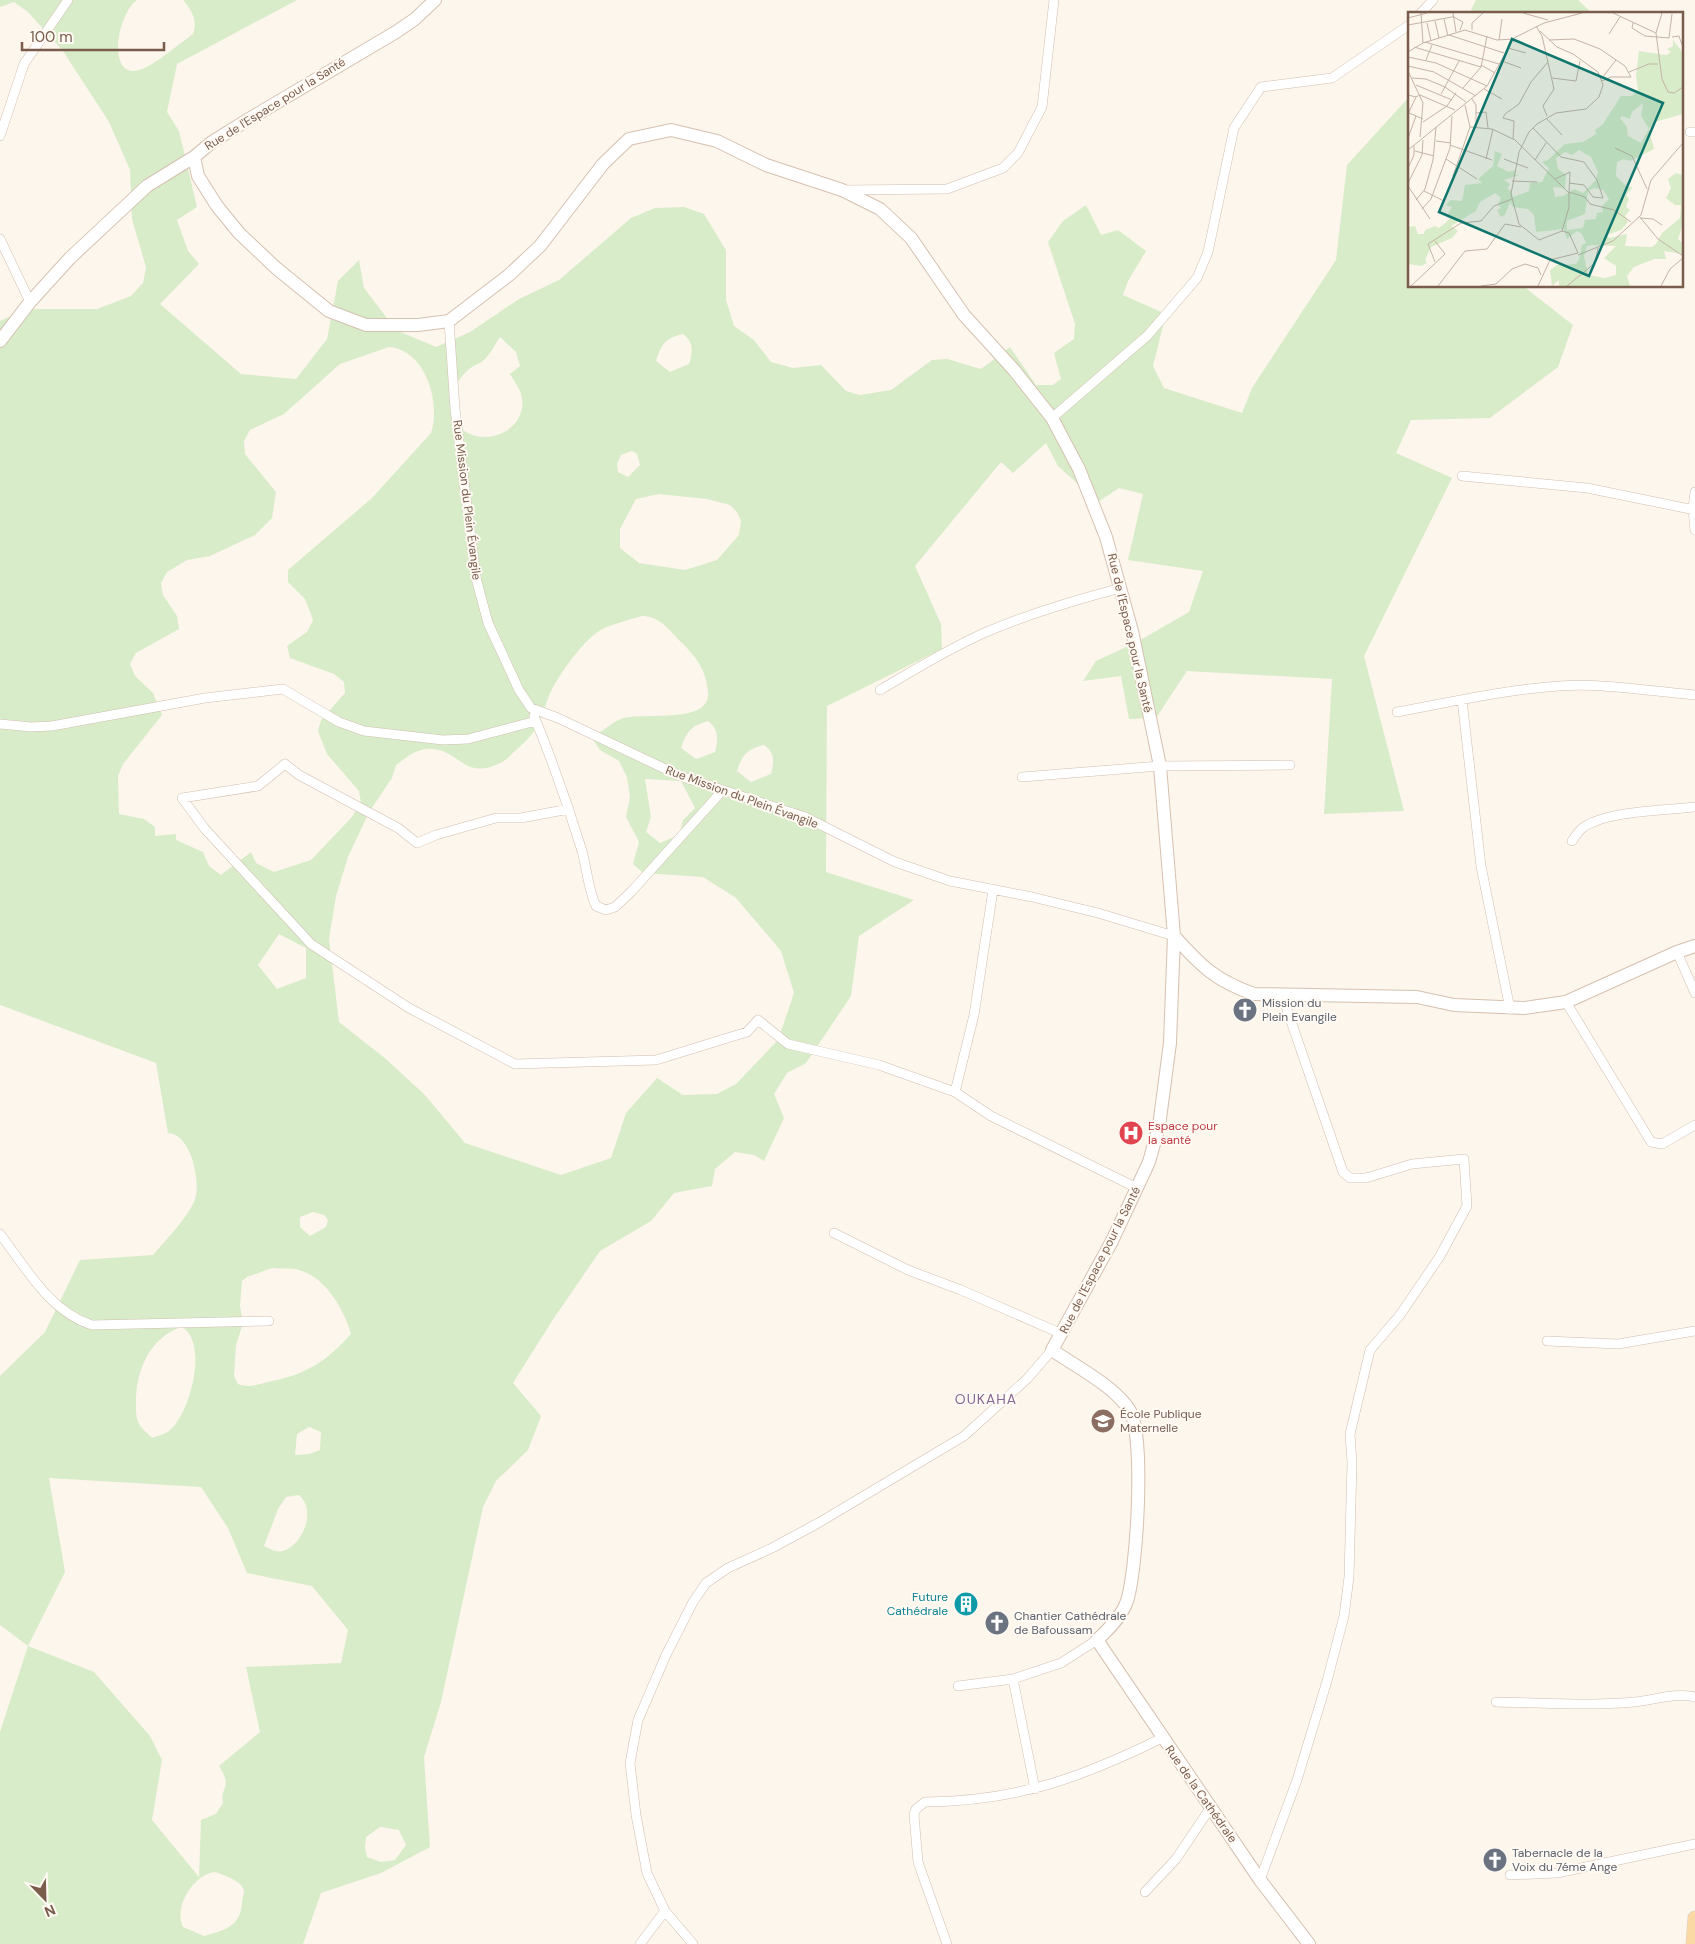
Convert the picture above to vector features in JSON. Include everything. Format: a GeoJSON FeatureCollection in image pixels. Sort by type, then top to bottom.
{"type":"FeatureCollection","features":[{"type":"Feature","properties":{"kind":"main road"},"geometry":{"type":"LineString","coordinates":[[1693,1944],[1695,1918]]}},
{"type":"Feature","properties":{"kind":"street"},"geometry":{"type":"LineString","coordinates":[[0,136],[24,64],[68,0]]}},
{"type":"Feature","properties":{"kind":"street","name":"Rue de l'Espace pour la Santé"},"geometry":{"type":"LineString","coordinates":[[435,0],[415,19],[396,32],[241,124],[212,142],[194,157],[198,176],[217,206],[240,233],[276,268],[329,311],[366,325],[418,325],[449,321],[509,274],[540,246],[603,164],[629,139],[671,130],[717,141],[766,166],[842,190],[880,209],[911,238],[964,316],[1014,370],[1052,418],[1079,469],[1106,537],[1121,588],[1160,766],[1174,936],[1170,1043],[1160,1126],[1149,1162],[1138,1188],[1112,1241],[1052,1350]]}},
{"type":"Feature","properties":{"kind":"street"},"geometry":{"type":"LineString","coordinates":[[842,190],[947,189],[1003,168],[1018,153],[1042,107],[1054,0]]}},
{"type":"Feature","properties":{"kind":"street"},"geometry":{"type":"LineString","coordinates":[[1422,12],[1433,0]]}},
{"type":"Feature","properties":{"kind":"street"},"geometry":{"type":"LineString","coordinates":[[1052,418],[1100,378],[1148,334],[1197,278],[1208,252],[1234,128],[1261,87],[1332,78],[1408,25]]}},
{"type":"Feature","properties":{"kind":"street"},"geometry":{"type":"LineString","coordinates":[[0,341],[30,302],[70,258],[147,186],[194,157]]}},
{"type":"Feature","properties":{"kind":"street"},"geometry":{"type":"LineString","coordinates":[[0,239],[30,302]]}},
{"type":"Feature","properties":{"kind":"street","name":"Rue Mission du Plein Évangile"},"geometry":{"type":"LineString","coordinates":[[449,321],[455,409],[476,578],[488,623],[519,690],[531,708],[558,718],[680,776],[805,818],[895,862],[950,881],[1098,913],[1174,936],[1209,971],[1229,985],[1254,994],[1418,997],[1454,1005],[1510,1009],[1566,1002],[1677,952],[1695,946]]}},
{"type":"Feature","properties":{"kind":"street"},"geometry":{"type":"LineString","coordinates":[[1462,476],[1587,488],[1694,509]]}},
{"type":"Feature","properties":{"kind":"street"},"geometry":{"type":"LineString","coordinates":[[1695,492],[1695,530]]}},
{"type":"Feature","properties":{"kind":"street"},"geometry":{"type":"LineString","coordinates":[[880,690],[926,662],[984,633],[1066,603],[1121,588]]}},
{"type":"Feature","properties":{"kind":"street"},"geometry":{"type":"LineString","coordinates":[[1397,712],[1462,700],[1559,686],[1604,686],[1695,695]]}},
{"type":"Feature","properties":{"kind":"street"},"geometry":{"type":"LineString","coordinates":[[0,724],[31,727],[52,726],[205,698],[282,689],[339,722],[373,732],[443,740],[468,739],[536,721]]}},
{"type":"Feature","properties":{"kind":"street"},"geometry":{"type":"LineString","coordinates":[[1462,700],[1481,866],[1510,1009]]}},
{"type":"Feature","properties":{"kind":"street"},"geometry":{"type":"LineString","coordinates":[[531,708],[569,809],[596,906],[606,910],[615,907],[631,892],[723,790]]}},
{"type":"Feature","properties":{"kind":"street"},"geometry":{"type":"LineString","coordinates":[[569,809],[521,818],[496,818],[436,835],[417,843],[398,828],[299,775],[285,764],[258,786],[182,798],[205,829],[311,944],[409,1008],[515,1064],[656,1060],[747,1032],[758,1020],[788,1044],[879,1065],[954,1092],[991,1116],[1138,1188]]}},
{"type":"Feature","properties":{"kind":"street"},"geometry":{"type":"LineString","coordinates":[[1022,777],[1160,766],[1290,764]]}},
{"type":"Feature","properties":{"kind":"street"},"geometry":{"type":"LineString","coordinates":[[1572,841],[1582,828],[1593,822],[1641,813],[1695,807]]}},
{"type":"Feature","properties":{"kind":"street"},"geometry":{"type":"LineString","coordinates":[[954,1092],[974,1015],[993,890]]}},
{"type":"Feature","properties":{"kind":"street"},"geometry":{"type":"LineString","coordinates":[[1677,952],[1695,993]]}},
{"type":"Feature","properties":{"kind":"street"},"geometry":{"type":"LineString","coordinates":[[1260,1880],[1296,1780],[1327,1681],[1344,1616],[1349,1578],[1352,1463],[1350,1434],[1370,1350],[1400,1315],[1440,1256],[1467,1206],[1464,1159],[1412,1164],[1366,1178],[1350,1178],[1343,1172],[1282,995]]}},
{"type":"Feature","properties":{"kind":"street"},"geometry":{"type":"LineString","coordinates":[[1566,1002],[1651,1142],[1662,1144],[1695,1125]]}},
{"type":"Feature","properties":{"kind":"street"},"geometry":{"type":"LineString","coordinates":[[834,1233],[908,1270],[961,1290],[1062,1334]]}},
{"type":"Feature","properties":{"kind":"street"},"geometry":{"type":"LineString","coordinates":[[0,1234],[39,1286],[56,1305],[75,1320],[92,1325],[269,1321]]}},
{"type":"Feature","properties":{"kind":"street"},"geometry":{"type":"LineString","coordinates":[[1547,1341],[1618,1344],[1695,1331]]}},
{"type":"Feature","properties":{"kind":"street"},"geometry":{"type":"LineString","coordinates":[[693,1944],[684,1936],[665,1911],[646,1873],[637,1824],[630,1764],[638,1720],[666,1655],[693,1602],[706,1583],[728,1568],[772,1548],[820,1522],[964,1436],[1027,1379],[1052,1350],[1119,1397],[1130,1412],[1135,1434],[1137,1470],[1134,1556],[1126,1601],[1111,1627],[1097,1640],[1061,1663],[1013,1679],[958,1686]]}},
{"type":"Feature","properties":{"kind":"street","name":"Rue de la Cathédrale"},"geometry":{"type":"LineString","coordinates":[[1097,1640],[1260,1880],[1310,1944]]}},
{"type":"Feature","properties":{"kind":"street"},"geometry":{"type":"LineString","coordinates":[[1013,1679],[1035,1789]]}},
{"type":"Feature","properties":{"kind":"street"},"geometry":{"type":"LineString","coordinates":[[1496,1702],[1571,1704],[1635,1702],[1682,1694],[1695,1697]]}},
{"type":"Feature","properties":{"kind":"street"},"geometry":{"type":"LineString","coordinates":[[947,1944],[918,1862],[914,1815],[916,1809],[924,1802],[982,1800],[1035,1789],[1112,1762],[1162,1738]]}},
{"type":"Feature","properties":{"kind":"street"},"geometry":{"type":"LineString","coordinates":[[1145,1892],[1176,1859],[1212,1807]]}},
{"type":"Feature","properties":{"kind":"street"},"geometry":{"type":"LineString","coordinates":[[1510,1875],[1557,1873],[1695,1844]]}},
{"type":"Feature","properties":{"kind":"street"},"geometry":{"type":"LineString","coordinates":[[640,1944],[665,1911]]}},
{"type":"Feature","properties":{"kind":"street"},"geometry":{"type":"LineString","coordinates":[[678,1944],[684,1936]]}},
{"type":"Feature","properties":{"kind":"green space"},"geometry":{"type":"Polygon","coordinates":[[[0,0],[137,0],[124,19],[118,45],[119,57],[123,66],[131,71],[148,66],[193,34],[195,25],[193,16],[183,0],[297,0],[177,64],[167,112],[179,131],[197,207],[177,220],[188,251],[199,264],[160,304],[241,374],[296,379],[327,339],[338,281],[359,260],[364,288],[396,330],[436,347],[470,332],[519,299],[559,280],[631,218],[655,208],[684,207],[704,214],[726,250],[726,300],[734,326],[754,340],[771,362],[793,368],[821,365],[846,391],[860,395],[891,390],[932,360],[947,359],[981,369],[1010,347],[1036,385],[1053,385],[1061,379],[1054,353],[1074,339],[1075,324],[1048,242],[1063,221],[1086,205],[1101,235],[1118,230],[1146,251],[1128,281],[1123,295],[1166,314],[1153,366],[1164,388],[1242,413],[1252,388],[1336,260],[1347,165],[1408,98],[1408,288],[1526,288],[1573,325],[1558,367],[1490,418],[1411,420],[1396,453],[1452,478],[1364,656],[1404,811],[1324,814],[1332,679],[1187,671],[1156,718],[1129,719],[1121,676],[1083,681],[1096,661],[1137,642],[1189,612],[1203,571],[1128,560],[1143,494],[1119,488],[1098,502],[1058,466],[1046,443],[1013,473],[1001,462],[915,566],[941,624],[942,649],[827,706],[826,872],[914,900],[859,936],[851,996],[806,1063],[787,1073],[774,1094],[784,1118],[764,1161],[754,1155],[735,1152],[715,1169],[712,1186],[674,1193],[651,1221],[600,1251],[554,1318],[513,1383],[541,1416],[528,1450],[496,1481],[483,1507],[441,1702],[424,1757],[430,1847],[381,1873],[321,1893],[303,1944],[0,1944],[0,1732],[28,1646],[0,1625],[0,1376],[45,1332],[80,1260],[153,1255],[190,1209],[194,1202],[197,1184],[196,1173],[189,1151],[176,1136],[168,1133],[156,1063],[0,1005],[0,321],[26,309],[97,309],[131,296],[143,283],[146,267],[132,219],[130,170],[109,122],[63,51],[28,12],[14,2],[0,7],[0,0]],[[683,334],[672,338],[662,346],[656,361],[670,372],[689,364],[692,348],[689,340],[683,334]],[[500,337],[484,360],[463,375],[450,400],[450,408],[460,427],[471,434],[483,437],[495,436],[506,431],[516,422],[521,411],[522,398],[510,374],[520,366],[516,352],[500,337]],[[389,347],[340,364],[284,414],[250,430],[244,441],[245,454],[276,492],[272,518],[255,535],[210,556],[187,560],[167,572],[161,583],[163,595],[177,616],[179,629],[136,653],[130,664],[135,676],[153,693],[162,715],[123,764],[118,776],[119,814],[144,819],[155,827],[155,836],[176,834],[176,840],[203,852],[209,866],[221,875],[251,852],[256,863],[274,872],[311,860],[351,818],[361,803],[359,791],[327,754],[318,731],[321,720],[345,693],[344,682],[334,674],[290,658],[287,646],[307,632],[313,620],[305,599],[288,582],[288,570],[372,498],[431,433],[434,421],[434,407],[428,380],[413,357],[402,350],[389,347]],[[632,451],[621,455],[617,464],[618,472],[628,477],[640,465],[637,454],[632,451]],[[659,494],[636,499],[620,529],[620,548],[639,563],[685,570],[717,560],[739,535],[741,521],[737,512],[730,505],[707,499],[659,494]],[[642,616],[609,626],[599,631],[584,644],[556,683],[536,729],[504,761],[488,768],[477,768],[469,766],[446,753],[426,749],[414,753],[396,765],[392,778],[369,812],[348,857],[336,896],[329,939],[339,1022],[386,1059],[425,1095],[465,1143],[561,1175],[611,1158],[626,1113],[657,1078],[683,1095],[717,1094],[736,1084],[778,1040],[794,993],[781,951],[736,898],[703,877],[643,873],[633,864],[639,842],[626,817],[630,797],[627,777],[619,761],[600,750],[592,738],[621,719],[673,715],[698,709],[706,703],[708,692],[703,671],[696,659],[659,621],[642,616]],[[708,721],[697,725],[685,737],[681,748],[696,759],[715,752],[717,743],[716,731],[712,724],[708,721]],[[764,745],[753,748],[743,757],[737,771],[751,782],[771,774],[773,766],[772,754],[768,748],[764,745]],[[645,779],[651,817],[646,832],[660,843],[679,835],[683,820],[695,808],[681,781],[645,779]],[[279,934],[258,965],[277,989],[306,978],[306,948],[279,934]],[[313,1212],[300,1217],[300,1227],[310,1236],[326,1227],[328,1220],[324,1215],[313,1212]],[[272,1268],[247,1277],[242,1281],[240,1306],[243,1323],[236,1345],[234,1376],[238,1384],[256,1385],[304,1371],[324,1360],[351,1334],[338,1304],[331,1294],[324,1285],[305,1272],[295,1269],[272,1268]],[[182,1327],[161,1339],[146,1358],[141,1369],[136,1393],[139,1425],[152,1438],[164,1434],[177,1421],[190,1394],[194,1378],[194,1347],[190,1335],[182,1327]],[[309,1427],[297,1434],[295,1455],[309,1454],[320,1450],[321,1432],[309,1427]],[[49,1478],[65,1572],[28,1646],[94,1672],[150,1736],[162,1760],[152,1820],[199,1877],[201,1820],[216,1814],[223,1803],[222,1798],[226,1784],[219,1766],[260,1732],[246,1667],[341,1663],[348,1630],[312,1586],[247,1573],[228,1528],[201,1487],[49,1478]],[[299,1495],[286,1497],[278,1509],[264,1546],[275,1551],[283,1551],[302,1535],[307,1518],[307,1509],[299,1495]],[[380,1827],[366,1837],[365,1848],[367,1857],[381,1862],[395,1860],[406,1845],[399,1830],[380,1827]],[[215,1872],[207,1874],[193,1885],[183,1901],[181,1919],[183,1927],[204,1936],[219,1932],[235,1922],[241,1911],[244,1891],[240,1884],[215,1872]]]}},
{"type":"Feature","properties":{"kind":"green space"},"geometry":{"type":"Polygon","coordinates":[[[1476,0],[1578,0],[1591,12],[1470,12],[1476,0]]]}},
{"type":"Feature","properties":{"kind":"place","name":"Mission du Plein Evangile"},"geometry":{"type":"Point","coordinates":[1245,1010]}},
{"type":"Feature","properties":{"kind":"place","name":"Espace pour la santé"},"geometry":{"type":"Point","coordinates":[1131,1133]}},
{"type":"Feature","properties":{"kind":"place","name":"École Publique Maternelle"},"geometry":{"type":"Point","coordinates":[1103,1421]}},
{"type":"Feature","properties":{"kind":"place","name":"Future Cathédrale"},"geometry":{"type":"Point","coordinates":[966,1604]}},
{"type":"Feature","properties":{"kind":"place","name":"Chantier Cathédrale de Bafoussam"},"geometry":{"type":"Point","coordinates":[997,1623]}},
{"type":"Feature","properties":{"kind":"place","name":"Tabernacle de la Voix du 7éme Ange"},"geometry":{"type":"Point","coordinates":[1495,1860]}},
{"type":"Feature","properties":{"kind":"district","name":"OUKAHA"},"geometry":{"type":"Point","coordinates":[986,1399]}}]}
